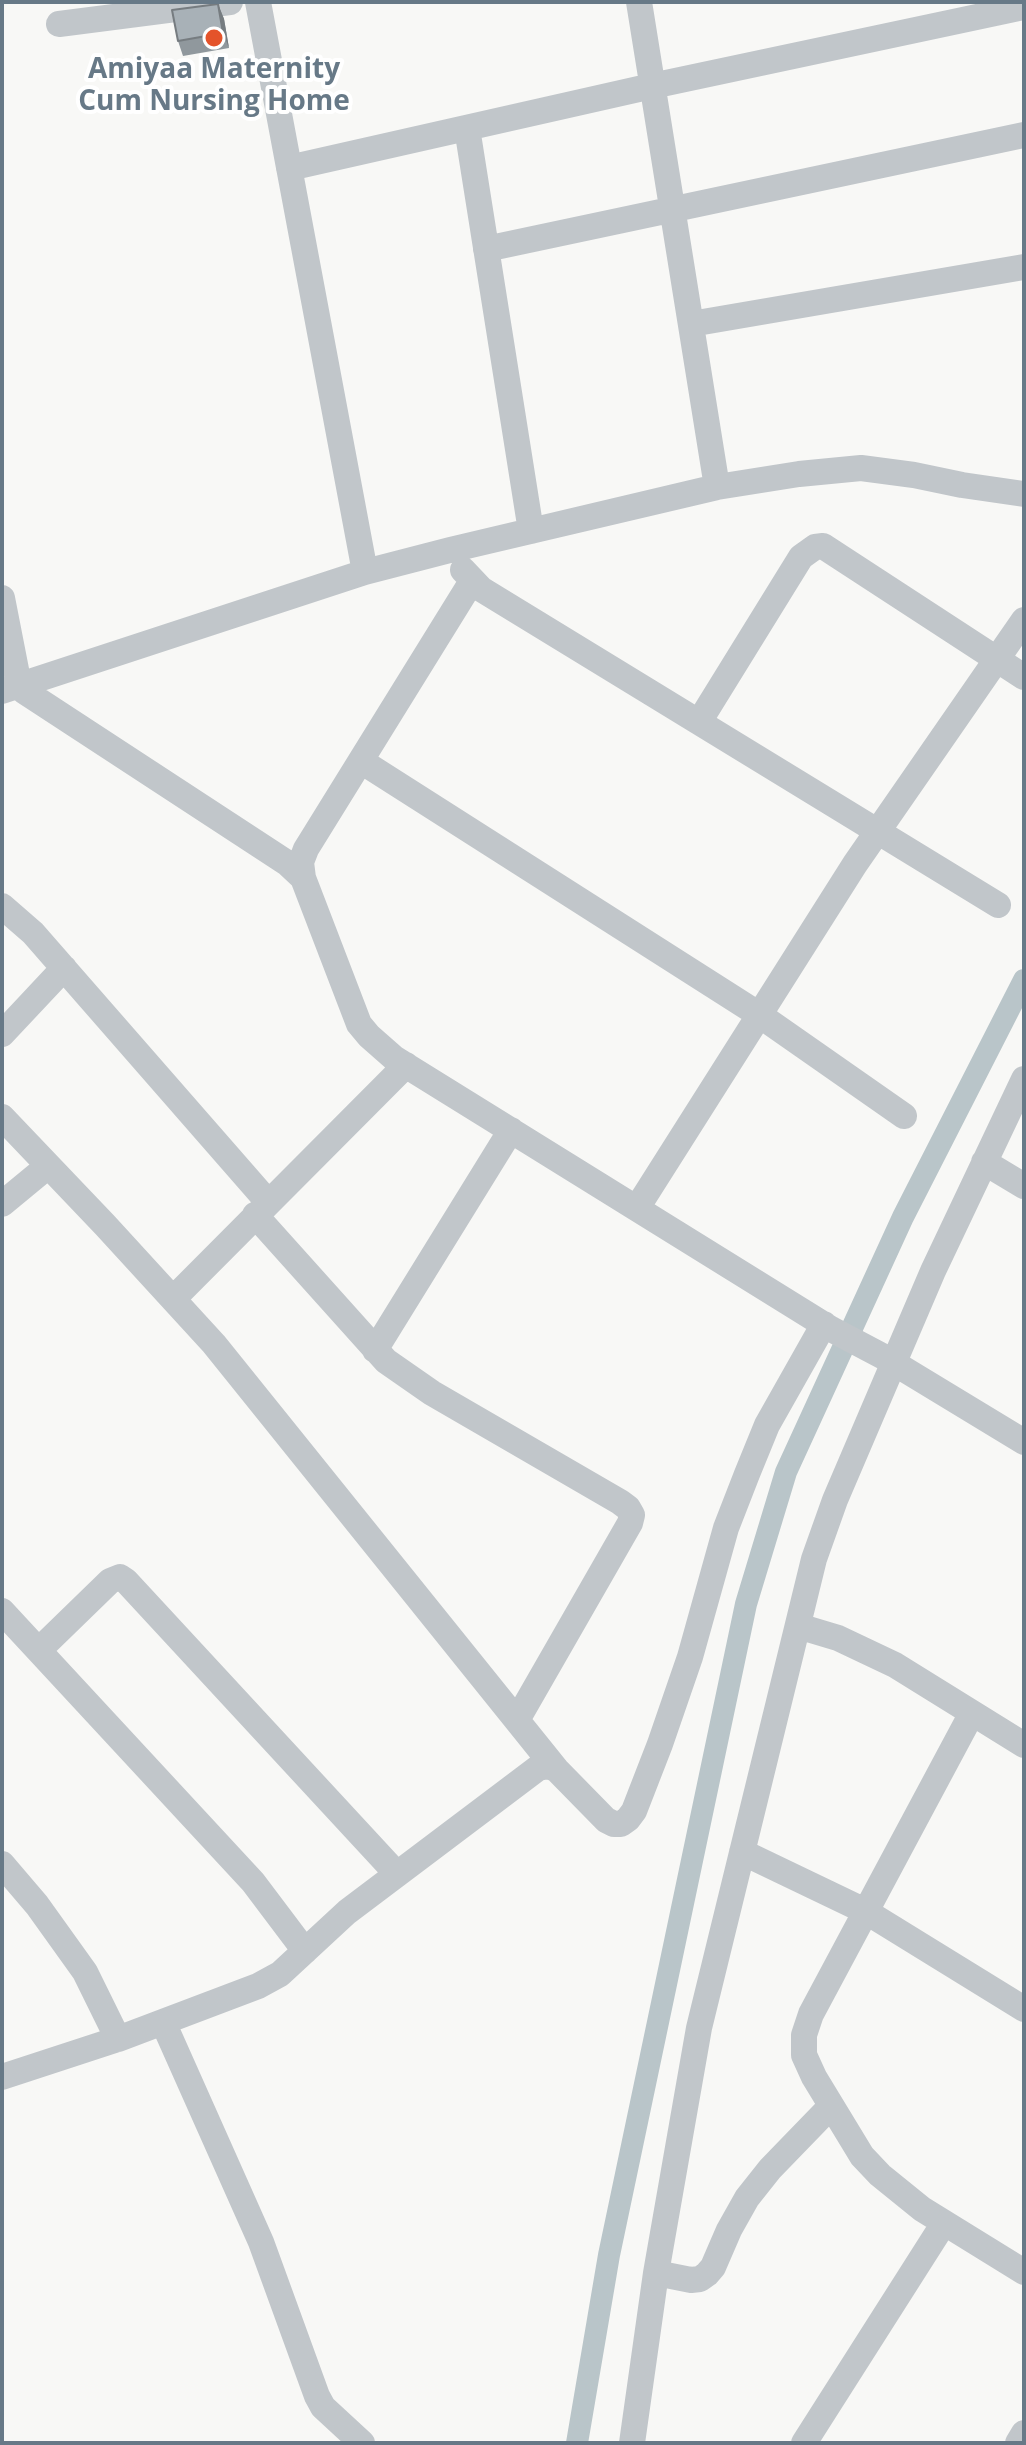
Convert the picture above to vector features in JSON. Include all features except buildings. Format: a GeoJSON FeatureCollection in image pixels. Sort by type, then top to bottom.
{"type":"FeatureCollection","features":[{"type":"Feature","properties":{"kind":"street"},"geometry":{"type":"LineString","coordinates":[[59,24],[230,2]]}},
{"type":"Feature","properties":{"kind":"street"},"geometry":{"type":"LineString","coordinates":[[258,2],[365,572]]}},
{"type":"Feature","properties":{"kind":"street"},"geometry":{"type":"LineString","coordinates":[[639,2],[717,487]]}},
{"type":"Feature","properties":{"kind":"street"},"geometry":{"type":"LineString","coordinates":[[289,168],[652,86],[1024,7]]}},
{"type":"Feature","properties":{"kind":"street"},"geometry":{"type":"LineString","coordinates":[[467,128],[531,531]]}},
{"type":"Feature","properties":{"kind":"street"},"geometry":{"type":"LineString","coordinates":[[486,249],[1024,135]]}},
{"type":"Feature","properties":{"kind":"street"},"geometry":{"type":"LineString","coordinates":[[691,324],[1024,267]]}},
{"type":"Feature","properties":{"kind":"street"},"geometry":{"type":"LineString","coordinates":[[11,688],[365,572],[717,487],[861,468],[1024,494]]}},
{"type":"Feature","properties":{"kind":"street"},"geometry":{"type":"LineString","coordinates":[[699,722],[801,557],[815,547],[823,546],[1024,677]]}},
{"type":"Feature","properties":{"kind":"street"},"geometry":{"type":"LineString","coordinates":[[450,550],[481,589],[998,905]]}},
{"type":"Feature","properties":{"kind":"street"},"geometry":{"type":"LineString","coordinates":[[472,581],[306,849],[301,862],[303,878],[359,1024],[380,1046],[406,1065],[828,1327],[889,1360],[1024,1442]]}},
{"type":"Feature","properties":{"kind":"street"},"geometry":{"type":"LineString","coordinates":[[2,598],[11,688]]}},
{"type":"Feature","properties":{"kind":"street"},"geometry":{"type":"LineString","coordinates":[[637,1208],[877,832],[1024,620]]}},
{"type":"Feature","properties":{"kind":"street"},"geometry":{"type":"LineString","coordinates":[[11,688],[32,697],[287,863],[303,878]]}},
{"type":"Feature","properties":{"kind":"street"},"geometry":{"type":"LineString","coordinates":[[361,761],[758,1014],[904,1116]]}},
{"type":"Feature","properties":{"kind":"street"},"geometry":{"type":"LineString","coordinates":[[2,906],[33,933],[64,968],[386,1361],[432,1393],[620,1502],[632,1515],[517,1720]]}},
{"type":"Feature","properties":{"kind":"street"},"geometry":{"type":"LineString","coordinates":[[2,1034],[64,968]]}},
{"type":"Feature","properties":{"kind":"street"},"geometry":{"type":"LineString","coordinates":[[173,1299],[406,1065]]}},
{"type":"Feature","properties":{"kind":"street"},"geometry":{"type":"LineString","coordinates":[[632,2443],[656,2273],[699,2028],[814,1559],[889,1360],[1024,1079]]}},
{"type":"Feature","properties":{"kind":"street"},"geometry":{"type":"LineString","coordinates":[[2,1117],[173,1299],[259,1398],[556,1769],[606,1820],[614,1824],[621,1824],[634,1811],[690,1657],[726,1528],[767,1425],[828,1327]]}},
{"type":"Feature","properties":{"kind":"street"},"geometry":{"type":"LineString","coordinates":[[375,1350],[511,1130]]}},
{"type":"Feature","properties":{"kind":"street"},"geometry":{"type":"LineString","coordinates":[[984,1162],[1024,1186]]}},
{"type":"Feature","properties":{"kind":"street"},"geometry":{"type":"LineString","coordinates":[[2,1204],[48,1166]]}},
{"type":"Feature","properties":{"kind":"street"},"geometry":{"type":"LineString","coordinates":[[39,1650],[110,1581],[120,1577],[397,1874]]}},
{"type":"Feature","properties":{"kind":"street"},"geometry":{"type":"LineString","coordinates":[[2,1611],[253,1882],[305,1951]]}},
{"type":"Feature","properties":{"kind":"street"},"geometry":{"type":"LineString","coordinates":[[798,1626],[838,1638],[895,1665],[1024,1745]]}},
{"type":"Feature","properties":{"kind":"street"},"geometry":{"type":"LineString","coordinates":[[972,1713],[811,2014],[804,2035],[804,2055],[862,2156],[901,2194],[1024,2272]]}},
{"type":"Feature","properties":{"kind":"street"},"geometry":{"type":"LineString","coordinates":[[2,2077],[118,2039],[258,1986],[280,1974],[330,1926],[532,1771],[544,1766],[556,1769]]}},
{"type":"Feature","properties":{"kind":"street"},"geometry":{"type":"LineString","coordinates":[[742,1852],[865,1911],[1024,2009]]}},
{"type":"Feature","properties":{"kind":"street"},"geometry":{"type":"LineString","coordinates":[[2,1864],[37,1905],[85,1972],[118,2039]]}},
{"type":"Feature","properties":{"kind":"street"},"geometry":{"type":"LineString","coordinates":[[163,2022],[261,2242],[317,2396],[323,2407],[362,2443]]}},
{"type":"Feature","properties":{"kind":"street"},"geometry":{"type":"LineString","coordinates":[[656,2273],[691,2280],[707,2274],[747,2198],[770,2169],[831,2106]]}},
{"type":"Feature","properties":{"kind":"street"},"geometry":{"type":"LineString","coordinates":[[804,2443],[944,2223]]}},
{"type":"Feature","properties":{"kind":"street"},"geometry":{"type":"LineString","coordinates":[[1018,2443],[1024,2433]]}},
{"type":"Feature","properties":{"kind":"waterway"},"geometry":{"type":"LineString","coordinates":[[577,2443],[609,2255],[746,1604],[786,1472],[903,1217],[1024,980]]}},
{"type":"Feature","properties":{"kind":"place","name":"Amiyaa Maternity Cum Nursing Home"},"geometry":{"type":"Point","coordinates":[214,38]}}]}
